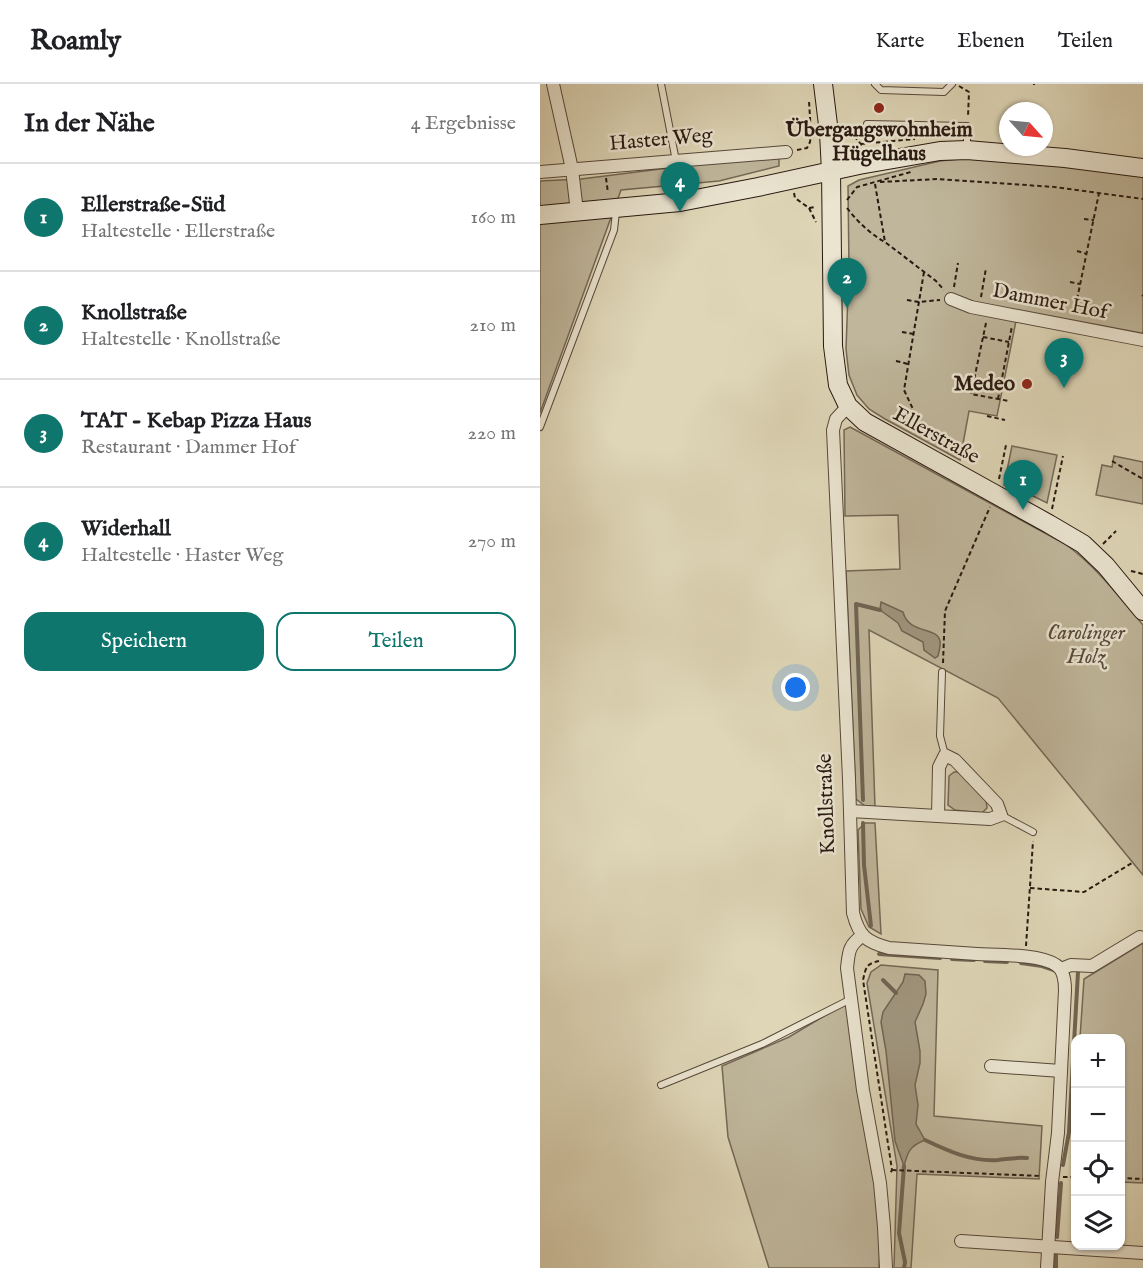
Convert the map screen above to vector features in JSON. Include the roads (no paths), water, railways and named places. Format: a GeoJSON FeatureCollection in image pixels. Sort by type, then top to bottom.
{"type":"FeatureCollection","features":[{"type":"Feature","properties":{"kind":"street"},"geometry":{"type":"LineString","coordinates":[[553,84],[572,169],[578,212]]}},
{"type":"Feature","properties":{"kind":"street"},"geometry":{"type":"LineString","coordinates":[[815,89],[829,133],[833,346],[838,385],[848,406]]}},
{"type":"Feature","properties":{"kind":"street"},"geometry":{"type":"LineString","coordinates":[[540,215],[680,202],[859,165],[940,151],[967,150],[1065,158],[1143,168]]}},
{"type":"Feature","properties":{"kind":"street","name":"Haster Weg"},"geometry":{"type":"LineString","coordinates":[[540,172],[788,152]]}},
{"type":"Feature","properties":{"kind":"street","name":"Dammer Hof"},"geometry":{"type":"LineString","coordinates":[[951,299],[971,307],[1143,340]]}},
{"type":"Feature","properties":{"kind":"street","name":"Ellerstraße"},"geometry":{"type":"LineString","coordinates":[[848,406],[866,422],[1070,536],[1093,553],[1143,611]]}},
{"type":"Feature","properties":{"kind":"street","name":"Knollstraße"},"geometry":{"type":"LineString","coordinates":[[848,406],[836,419],[833,430],[853,913],[862,936]]}},
{"type":"Feature","properties":{"kind":"street"},"geometry":{"type":"LineString","coordinates":[[850,811],[990,819],[1001,815],[998,804],[955,760],[945,755],[939,767],[938,816]]}},
{"type":"Feature","properties":{"kind":"street"},"geometry":{"type":"LineString","coordinates":[[886,1268],[880,1183],[863,1090],[848,968],[848,955],[852,943],[862,936],[876,945],[889,948],[1026,957],[1049,961],[1061,969],[1065,980],[1061,1071],[1047,1268]]}},
{"type":"Feature","properties":{"kind":"street"},"geometry":{"type":"LineString","coordinates":[[1061,969],[1071,965],[1092,966],[1140,937]]}},
{"type":"Feature","properties":{"kind":"street"},"geometry":{"type":"LineString","coordinates":[[991,1066],[1061,1071]]}},
{"type":"Feature","properties":{"kind":"street"},"geometry":{"type":"LineString","coordinates":[[962,1241],[1143,1253]]}},
{"type":"Feature","properties":{"kind":"lane"},"geometry":{"type":"LineString","coordinates":[[661,84],[676,161]]}},
{"type":"Feature","properties":{"kind":"lane"},"geometry":{"type":"LineString","coordinates":[[875,84],[881,90],[944,92],[952,84]]}},
{"type":"Feature","properties":{"kind":"lane"},"geometry":{"type":"LineString","coordinates":[[867,124],[967,126],[967,150]]}},
{"type":"Feature","properties":{"kind":"lane"},"geometry":{"type":"LineString","coordinates":[[540,427],[614,230],[616,208]]}},
{"type":"Feature","properties":{"kind":"lane"},"geometry":{"type":"LineString","coordinates":[[942,672],[940,736],[945,755]]}},
{"type":"Feature","properties":{"kind":"lane"},"geometry":{"type":"LineString","coordinates":[[1001,815],[1033,832]]}},
{"type":"Feature","properties":{"kind":"lane"},"geometry":{"type":"LineString","coordinates":[[661,1085],[762,1044],[851,999]]}},
{"type":"Feature","properties":{"kind":"waterway"},"geometry":{"type":"LineString","coordinates":[[863,800],[856,604],[880,610]]}},
{"type":"Feature","properties":{"kind":"waterway"},"geometry":{"type":"LineString","coordinates":[[863,823],[864,865],[871,926]]}},
{"type":"Feature","properties":{"kind":"waterway"},"geometry":{"type":"LineString","coordinates":[[879,954],[940,958]]}},
{"type":"Feature","properties":{"kind":"waterway"},"geometry":{"type":"LineString","coordinates":[[952,959],[974,960]]}},
{"type":"Feature","properties":{"kind":"waterway"},"geometry":{"type":"LineString","coordinates":[[985,961],[1007,962]]}},
{"type":"Feature","properties":{"kind":"waterway"},"geometry":{"type":"LineString","coordinates":[[1021,963],[1054,970]]}},
{"type":"Feature","properties":{"kind":"waterway"},"geometry":{"type":"LineString","coordinates":[[1063,1165],[1069,1132],[1078,972]]}},
{"type":"Feature","properties":{"kind":"waterway"},"geometry":{"type":"LineString","coordinates":[[883,980],[896,993]]}},
{"type":"Feature","properties":{"kind":"waterway"},"geometry":{"type":"LineString","coordinates":[[925,1140],[951,1152],[979,1159],[1027,1158]]}},
{"type":"Feature","properties":{"kind":"waterway"},"geometry":{"type":"LineString","coordinates":[[904,1166],[899,1233],[905,1262],[904,1268]]}},
{"type":"Feature","properties":{"kind":"waterway"},"geometry":{"type":"LineString","coordinates":[[1057,1237],[1061,1183]]}},
{"type":"Feature","properties":{"kind":"waterway"},"geometry":{"type":"LineString","coordinates":[[1056,1255],[1056,1268]]}},
{"type":"Feature","properties":{"kind":"place","name":"Übergangswohnheim Hügelhaus"},"geometry":{"type":"Point","coordinates":[879,108]}},
{"type":"Feature","properties":{"kind":"place","name":"Widerhall"},"geometry":{"type":"Point","coordinates":[680,212]}},
{"type":"Feature","properties":{"kind":"place","name":"Knollstraße"},"geometry":{"type":"Point","coordinates":[847,308]}},
{"type":"Feature","properties":{"kind":"place","name":"Medeo"},"geometry":{"type":"Point","coordinates":[1027,384]}},
{"type":"Feature","properties":{"kind":"place","name":"TAT - Kebap Pizza Haus"},"geometry":{"type":"Point","coordinates":[1064,388]}},
{"type":"Feature","properties":{"kind":"place","name":"Ellerstraße-Süd"},"geometry":{"type":"Point","coordinates":[1023,510]}},
{"type":"Feature","properties":{"kind":"park label","name":"Carolinger Holz"},"geometry":{"type":"Point","coordinates":[1086,645]}}]}
